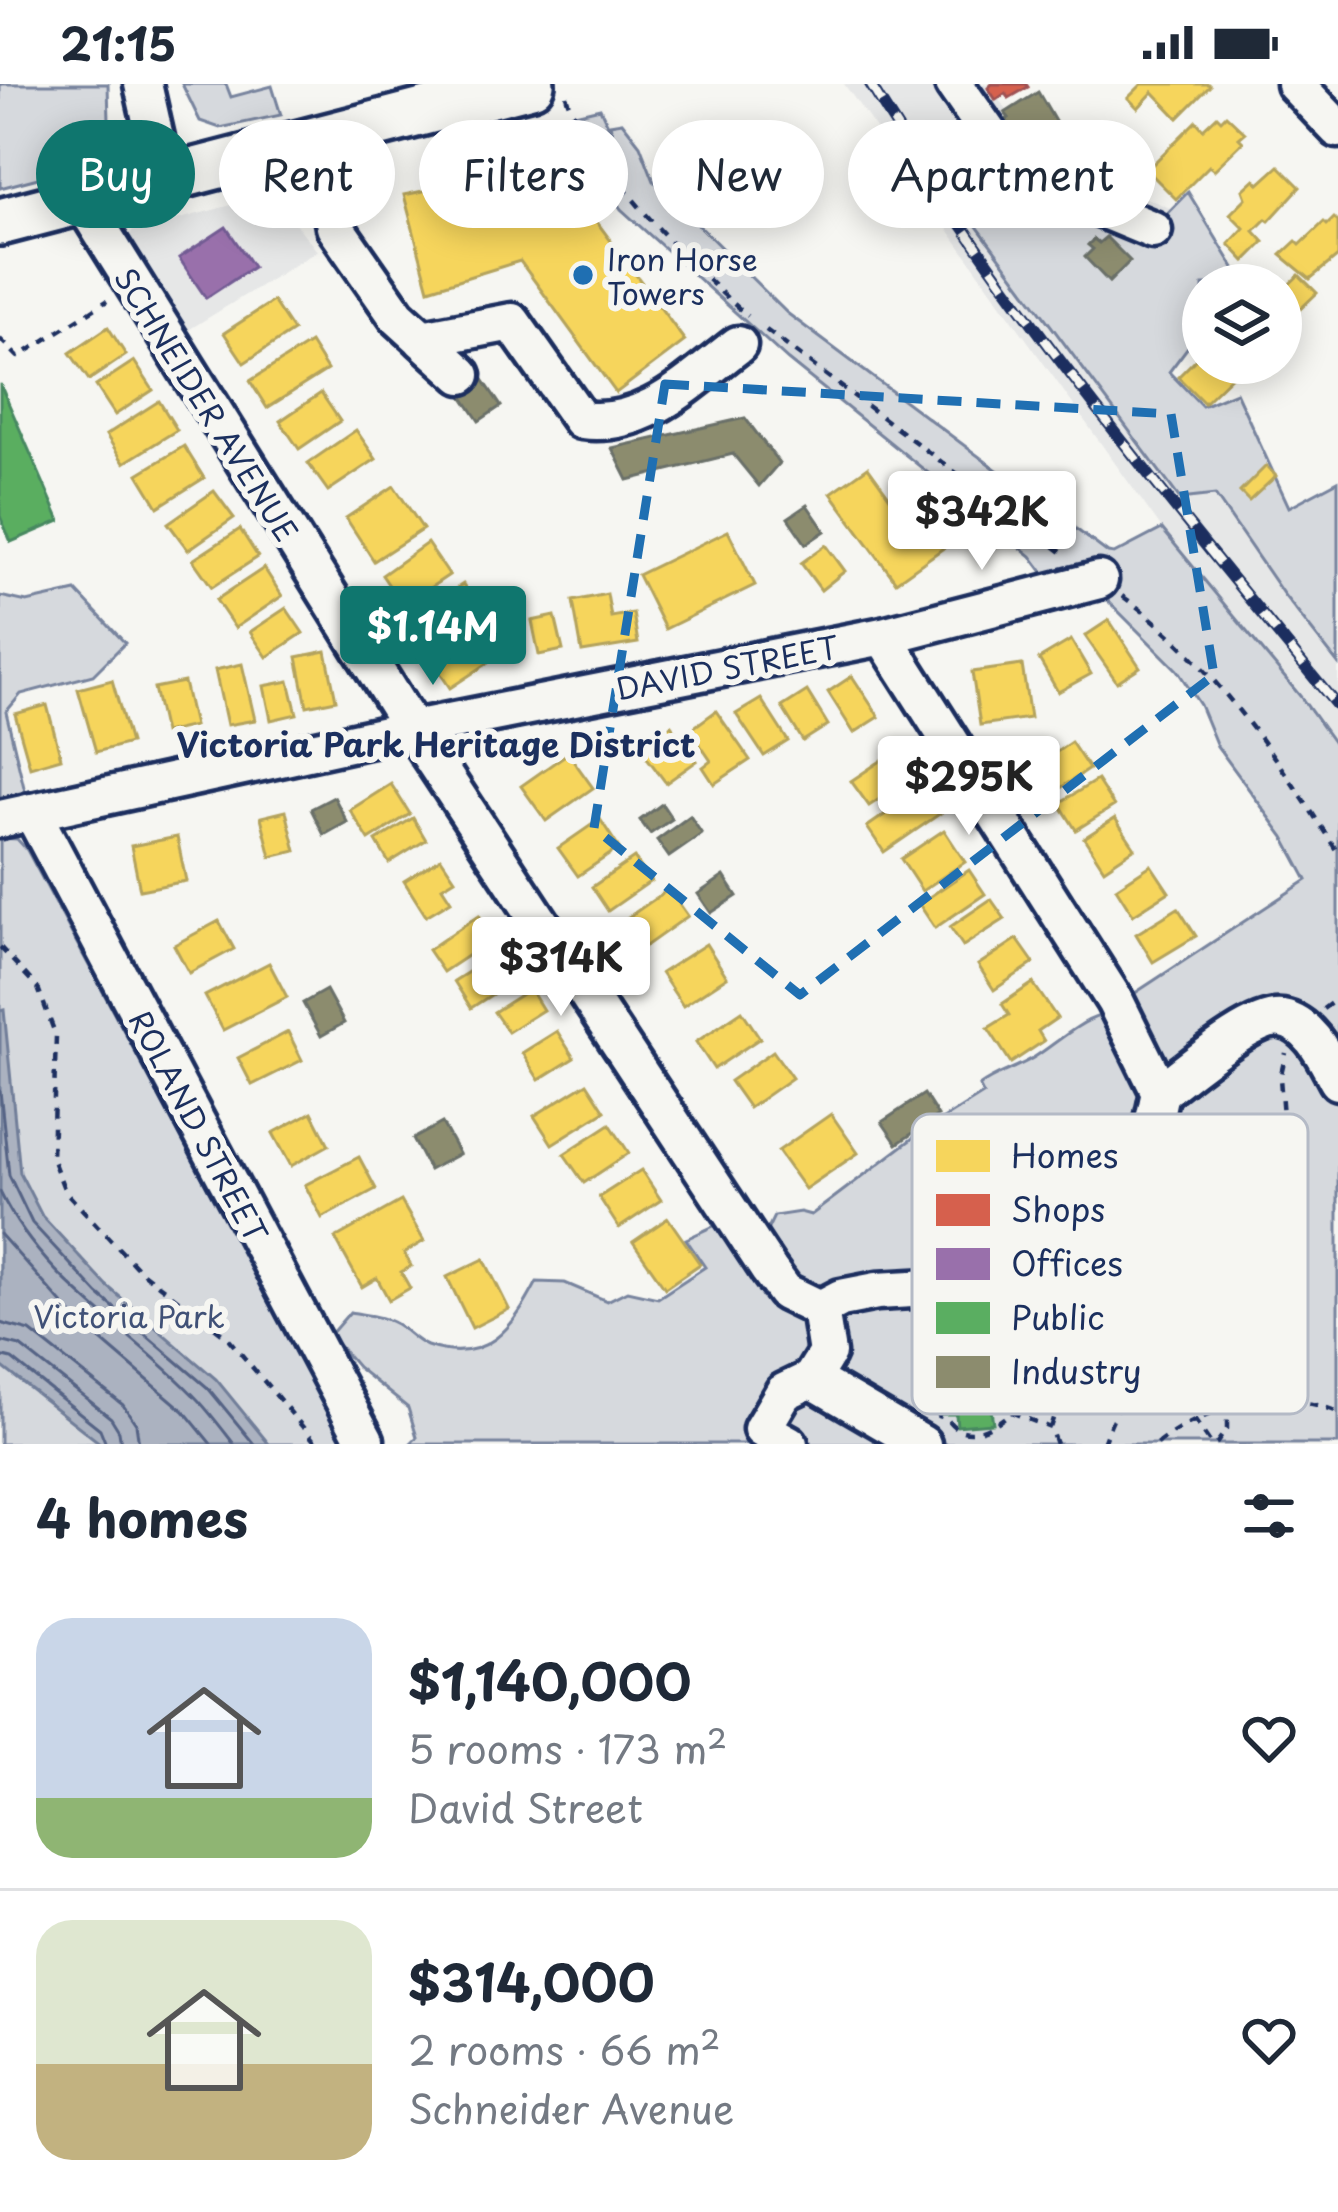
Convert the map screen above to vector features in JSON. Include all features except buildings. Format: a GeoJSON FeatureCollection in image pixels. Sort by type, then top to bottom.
{"type":"FeatureCollection","features":[{"type":"Feature","properties":{"kind":"main road"},"geometry":{"type":"LineString","coordinates":[[395,124],[549,93]]}},
{"type":"Feature","properties":{"kind":"main road"},"geometry":{"type":"LineString","coordinates":[[0,222],[36,212]]}},
{"type":"Feature","properties":{"kind":"street"},"geometry":{"type":"LineString","coordinates":[[143,84],[151,120]]}},
{"type":"Feature","properties":{"kind":"street"},"geometry":{"type":"LineString","coordinates":[[954,84],[1017,173],[1153,230]]}},
{"type":"Feature","properties":{"kind":"street"},"geometry":{"type":"LineString","coordinates":[[1295,84],[1338,129]]}},
{"type":"Feature","properties":{"kind":"street","name":"SCHNEIDER AVENUE"},"geometry":{"type":"LineString","coordinates":[[99,228],[412,729],[769,1270],[785,1292],[820,1309]]}},
{"type":"Feature","properties":{"kind":"street"},"geometry":{"type":"LineString","coordinates":[[336,228],[397,316],[462,375],[422,338],[512,322],[580,420],[607,424],[644,414],[738,345]]}},
{"type":"Feature","properties":{"kind":"street","name":"DAVID STREET"},"geometry":{"type":"LineString","coordinates":[[16,816],[412,729],[883,637],[1099,580]]}},
{"type":"Feature","properties":{"kind":"street"},"geometry":{"type":"LineString","coordinates":[[883,637],[1115,1001],[1160,1092],[1155,1114]]}},
{"type":"Feature","properties":{"kind":"street","name":"ROLAND STREET"},"geometry":{"type":"LineString","coordinates":[[16,816],[365,1440]]}},
{"type":"Feature","properties":{"kind":"street"},"geometry":{"type":"LineString","coordinates":[[1160,1092],[1268,1019],[1287,1019],[1302,1030],[1320,1047],[1338,1081]]}},
{"type":"Feature","properties":{"kind":"street"},"geometry":{"type":"LineString","coordinates":[[788,1444],[762,1429],[784,1392],[811,1379],[827,1353],[820,1309],[841,1298],[912,1289]]}},
{"type":"Feature","properties":{"kind":"street"},"geometry":{"type":"LineString","coordinates":[[811,1379],[922,1444]]}},
{"type":"Feature","properties":{"kind":"path"},"geometry":{"type":"LineString","coordinates":[[549,93],[652,220],[734,305],[1146,612],[1284,767],[1338,853]]}},
{"type":"Feature","properties":{"kind":"path"},"geometry":{"type":"LineString","coordinates":[[0,339],[18,357],[141,298]]}},
{"type":"Feature","properties":{"kind":"path"},"geometry":{"type":"LineString","coordinates":[[0,947],[38,988],[56,1036],[52,1158],[65,1191],[139,1270],[226,1336],[317,1444]]}},
{"type":"Feature","properties":{"kind":"path"},"geometry":{"type":"LineString","coordinates":[[1283,1114],[1280,1078],[1289,1048]]}},
{"type":"Feature","properties":{"kind":"path"},"geometry":{"type":"LineString","coordinates":[[1308,1403],[1338,1412]]}},
{"type":"Feature","properties":{"kind":"path"},"geometry":{"type":"LineString","coordinates":[[938,1414],[965,1432],[992,1429],[1009,1414]]}},
{"type":"Feature","properties":{"kind":"path"},"geometry":{"type":"LineString","coordinates":[[1016,1414],[1050,1428]]}},
{"type":"Feature","properties":{"kind":"path"},"geometry":{"type":"LineString","coordinates":[[1054,1414],[1050,1428],[1056,1444]]}},
{"type":"Feature","properties":{"kind":"path"},"geometry":{"type":"LineString","coordinates":[[1103,1444],[1115,1414]]}},
{"type":"Feature","properties":{"kind":"path"},"geometry":{"type":"LineString","coordinates":[[1157,1444],[1193,1419],[1210,1414]]}},
{"type":"Feature","properties":{"kind":"path"},"geometry":{"type":"LineString","coordinates":[[1193,1419],[1214,1444],[1227,1429],[1227,1414]]}},
{"type":"Feature","properties":{"kind":"path"},"geometry":{"type":"LineString","coordinates":[[963,1444],[965,1432]]}},
{"type":"Feature","properties":{"kind":"highlighted area"},"geometry":{"type":"Polygon","coordinates":[[[665,384],[1171,414],[1214,675],[800,995],[594,828],[665,384]]]}},
{"type":"Feature","properties":{"kind":"shaded area"},"geometry":{"type":"Polygon","coordinates":[[[844,84],[987,84],[1014,120],[870,120],[844,84]]]}},
{"type":"Feature","properties":{"kind":"shaded area"},"geometry":{"type":"Polygon","coordinates":[[[1156,202],[1188,216],[1084,321],[1338,649],[1338,749],[1162,529],[947,228],[1156,228],[1156,202]]]}},
{"type":"Feature","properties":{"kind":"shaded area"},"geometry":{"type":"Polygon","coordinates":[[[219,208],[219,228],[299,228],[317,251],[185,332],[129,246],[131,232],[195,228],[195,215],[219,208]]]}},
{"type":"Feature","properties":{"kind":"green space"},"geometry":{"type":"Polygon","coordinates":[[[0,84],[108,84],[109,120],[36,120],[36,179],[0,188],[0,84]]]}},
{"type":"Feature","properties":{"kind":"green space"},"geometry":{"type":"Polygon","coordinates":[[[182,84],[226,84],[231,97],[272,86],[281,115],[219,120],[219,128],[200,121],[182,84]]]}},
{"type":"Feature","properties":{"kind":"green space"},"geometry":{"type":"Polygon","coordinates":[[[600,108],[606,120],[564,120],[600,108]]]}},
{"type":"Feature","properties":{"kind":"green space"},"geometry":{"type":"Polygon","coordinates":[[[628,130],[652,176],[652,228],[701,228],[787,313],[1108,553],[1162,529],[1338,749],[1338,1444],[410,1444],[417,1437],[408,1408],[357,1367],[330,1335],[350,1312],[391,1321],[427,1346],[466,1351],[481,1347],[507,1328],[537,1282],[565,1283],[607,1301],[627,1291],[658,1298],[705,1267],[686,1239],[718,1224],[763,1239],[774,1216],[811,1215],[912,1139],[912,1414],[1308,1414],[1308,1114],[951,1114],[983,1094],[979,1086],[985,1082],[1100,1016],[1307,880],[1284,837],[1217,746],[1200,705],[1177,670],[1105,598],[1043,572],[1031,556],[788,360],[628,215],[628,130]]]}},
{"type":"Feature","properties":{"kind":"green space"},"geometry":{"type":"Polygon","coordinates":[[[1188,192],[1232,264],[1182,264],[1182,355],[1169,372],[1202,406],[1236,392],[1289,507],[1338,481],[1338,664],[1215,495],[1180,499],[978,228],[1105,228],[1142,239],[1188,192]]]}},
{"type":"Feature","properties":{"kind":"green space"},"geometry":{"type":"Polygon","coordinates":[[[76,591],[125,643],[93,675],[21,694],[6,712],[27,800],[0,806],[0,596],[27,602],[76,591]]]}},
{"type":"Feature","properties":{"kind":"green space","name":"Victoria Park"},"geometry":{"type":"Polygon","coordinates":[[[0,838],[17,839],[27,850],[345,1444],[0,1444],[0,838]]]}},
{"type":"Feature","properties":{"kind":"water"},"geometry":{"type":"Polygon","coordinates":[[[4,1010],[20,1173],[42,1216],[106,1285],[216,1379],[269,1444],[101,1444],[0,1365],[0,1011],[4,1010]]]}},
{"type":"Feature","properties":{"kind":"railway"},"geometry":{"type":"LineString","coordinates":[[870,84],[1034,326],[1153,481],[1338,707]]}},
{"type":"Feature","properties":{"kind":"place","name":"Iron Horse Towers"},"geometry":{"type":"Point","coordinates":[583,275]}},
{"type":"Feature","properties":{"kind":"district","name":"Victoria Park Heritage District"},"geometry":{"type":"Point","coordinates":[436,743]}}]}
